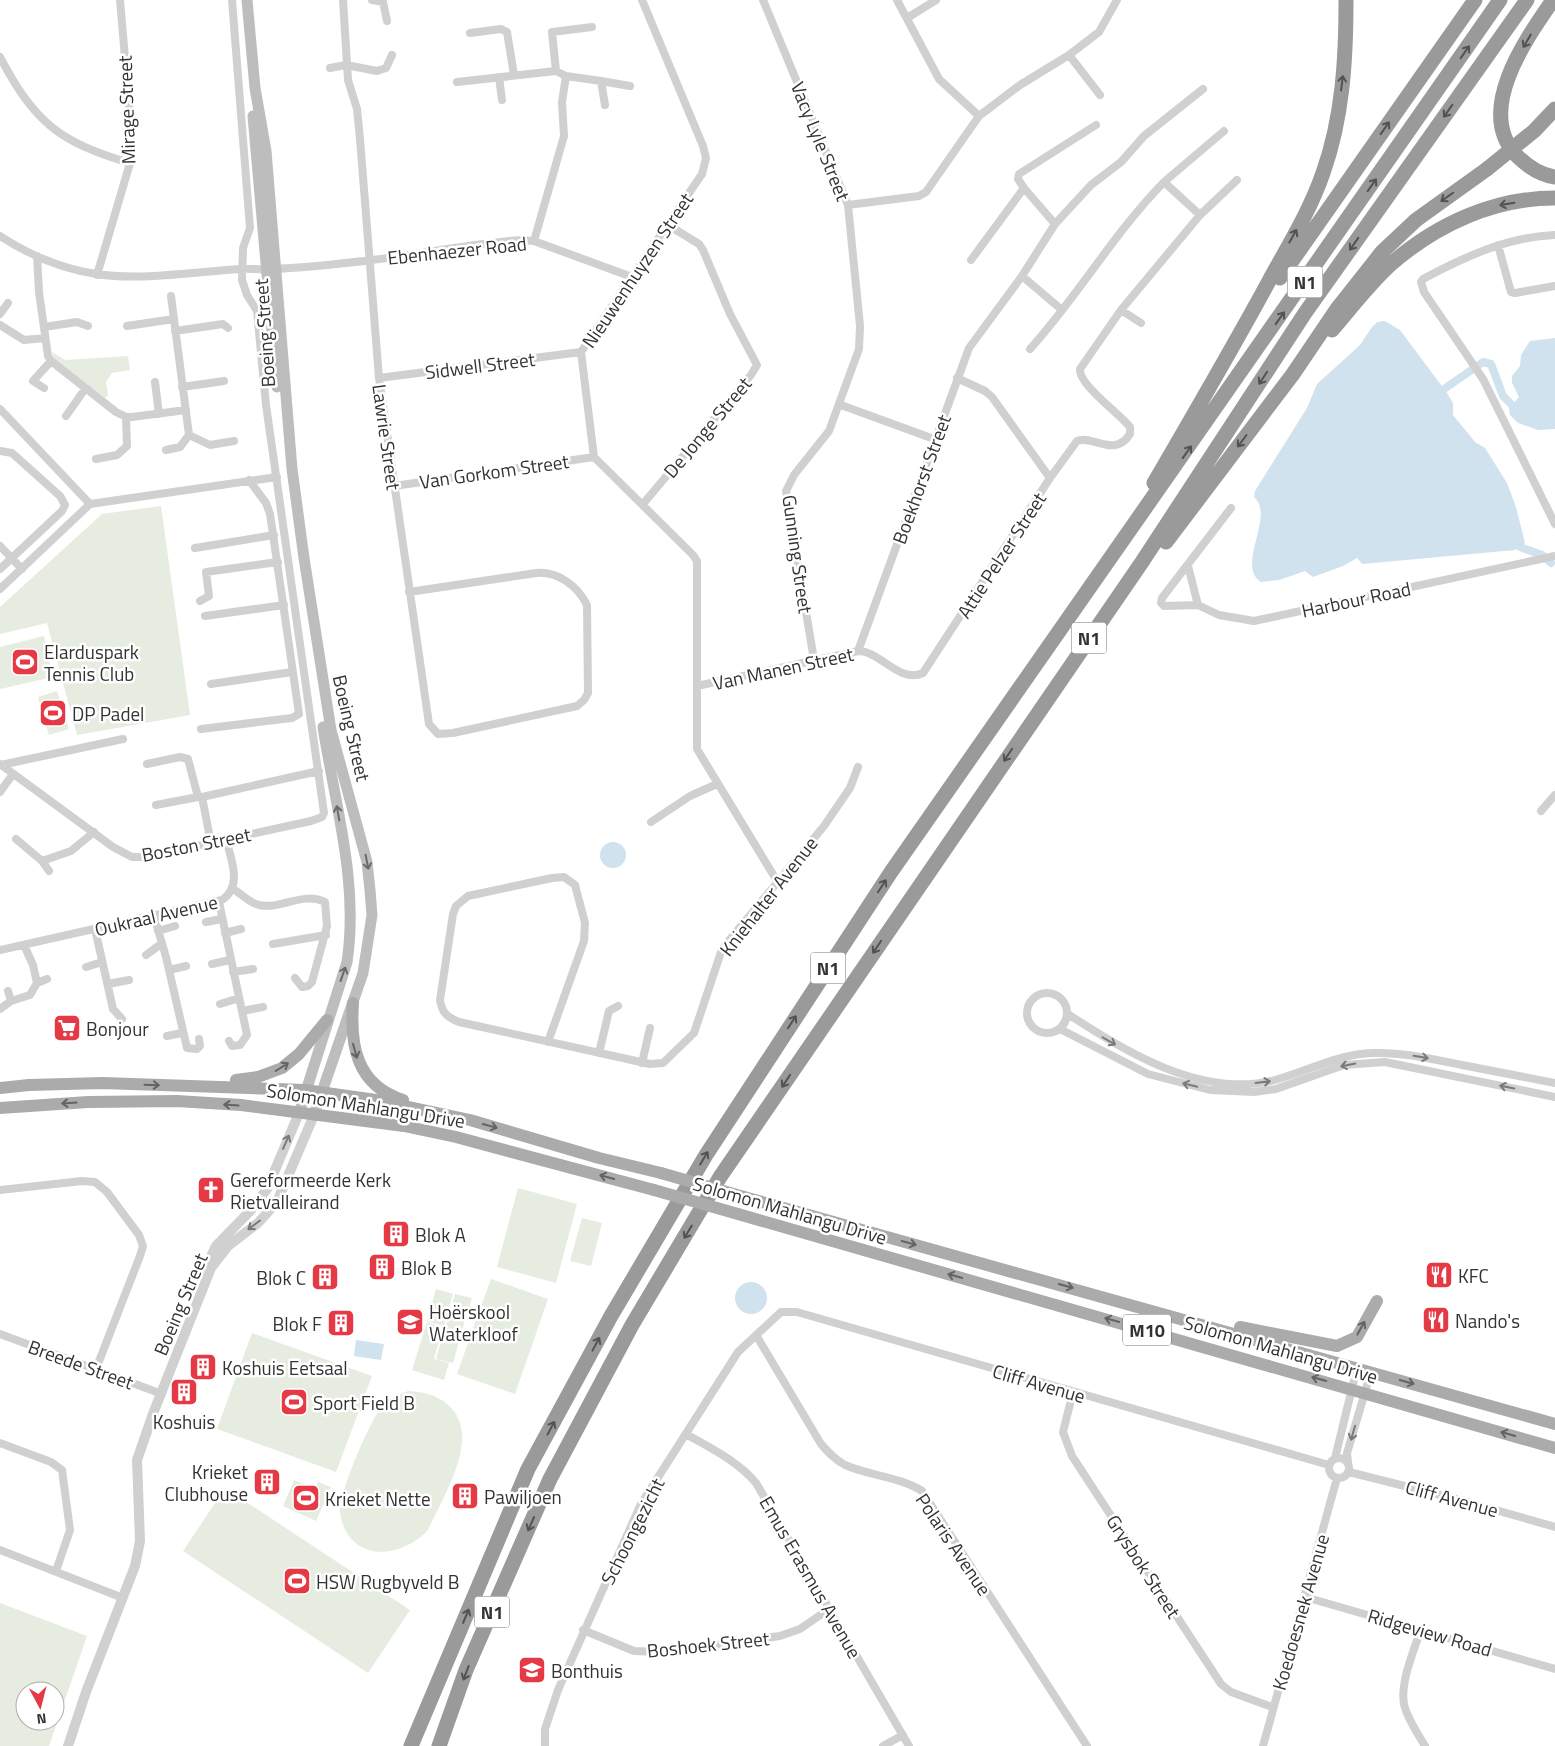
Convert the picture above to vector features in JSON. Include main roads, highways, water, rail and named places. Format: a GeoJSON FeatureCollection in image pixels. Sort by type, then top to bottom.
{"type":"FeatureCollection","features":[{"type":"Feature","properties":{"kind":"highway"},"geometry":{"type":"LineString","coordinates":[[1109,564],[1228,356],[1304,217],[1323,173],[1334,130],[1345,60],[1346,0]]}},
{"type":"Feature","properties":{"kind":"highway"},"geometry":{"type":"LineString","coordinates":[[1228,356],[1288,266],[1475,0]]}},
{"type":"Feature","properties":{"kind":"highway","name":"N1"},"geometry":{"type":"LineString","coordinates":[[411,1746],[528,1469],[611,1316],[701,1164],[891,872],[1109,564],[1500,0]]}},
{"type":"Feature","properties":{"kind":"highway","name":"N1"},"geometry":{"type":"LineString","coordinates":[[439,1746],[466,1670],[550,1479],[632,1325],[720,1177],[1142,562],[1305,313],[1527,0]]}},
{"type":"Feature","properties":{"kind":"highway"},"geometry":{"type":"LineString","coordinates":[[1553,0],[1510,71],[1501,99],[1500,113],[1503,133],[1510,148],[1527,166],[1547,176],[1555,177]]}},
{"type":"Feature","properties":{"kind":"highway"},"geometry":{"type":"LineString","coordinates":[[1036,714],[1292,374],[1337,309],[1382,252],[1416,220],[1487,170],[1534,131],[1555,109]]}},
{"type":"Feature","properties":{"kind":"highway"},"geometry":{"type":"LineString","coordinates":[[1292,374],[1390,265],[1429,236],[1460,219],[1496,205],[1537,198],[1555,198]]}},
{"type":"Feature","properties":{"kind":"main road","name":"Boeing Street"},"geometry":{"type":"LineString","coordinates":[[245,0],[292,469],[331,730],[368,862],[372,915],[362,973],[314,1115]]}},
{"type":"Feature","properties":{"kind":"main road","name":"Boeing Street"},"geometry":{"type":"LineString","coordinates":[[272,269],[287,475],[324,732],[347,864],[351,905],[351,940],[347,962],[299,1113]]}},
{"type":"Feature","properties":{"kind":"main road"},"geometry":{"type":"LineString","coordinates":[[353,1003],[351,1029],[353,1045],[358,1062],[370,1079],[395,1098],[470,1120]]}},
{"type":"Feature","properties":{"kind":"main road"},"geometry":{"type":"LineString","coordinates":[[220,1086],[240,1079],[258,1078],[282,1068],[299,1054],[327,1020]]}},
{"type":"Feature","properties":{"kind":"main road","name":"Solomon Mahlangu Drive"},"geometry":{"type":"LineString","coordinates":[[0,1088],[103,1083],[305,1090],[376,1100],[470,1120],[599,1158],[661,1173],[1555,1424]]}},
{"type":"Feature","properties":{"kind":"main road","name":"Solomon Mahlangu Drive"},"geometry":{"type":"LineString","coordinates":[[0,1108],[88,1102],[177,1101],[241,1105],[404,1126],[456,1136],[654,1190],[1359,1390],[1555,1448]]}},
{"type":"Feature","properties":{"kind":"main road"},"geometry":{"type":"LineString","coordinates":[[1115,1300],[1337,1346],[1357,1337],[1377,1301]]}},
{"type":"Feature","properties":{"kind":"water"},"geometry":{"type":"Polygon","coordinates":[[[1385,321],[1400,330],[1447,393],[1453,403],[1453,415],[1475,442],[1485,448],[1507,483],[1516,507],[1525,543],[1515,550],[1362,564],[1357,558],[1343,566],[1313,577],[1305,571],[1279,580],[1261,582],[1254,574],[1252,564],[1261,516],[1260,505],[1254,497],[1255,491],[1307,408],[1317,384],[1360,345],[1377,322],[1385,321]]]}},
{"type":"Feature","properties":{"kind":"water"},"geometry":{"type":"Polygon","coordinates":[[[1555,338],[1555,429],[1538,430],[1518,423],[1510,415],[1509,408],[1519,397],[1512,383],[1512,376],[1520,366],[1521,355],[1530,341],[1555,338]]]}},
{"type":"Feature","properties":{"kind":"water"},"geometry":{"type":"Polygon","coordinates":[[[613,842],[622,846],[626,855],[622,864],[613,868],[604,864],[600,855],[604,846],[613,842]]]}},
{"type":"Feature","properties":{"kind":"water"},"geometry":{"type":"Polygon","coordinates":[[[751,1282],[762,1287],[767,1298],[762,1309],[751,1314],[740,1309],[735,1298],[740,1287],[751,1282]]]}},
{"type":"Feature","properties":{"kind":"water"},"geometry":{"type":"Polygon","coordinates":[[[356,1340],[384,1344],[381,1360],[354,1356],[356,1340]]]}},
{"type":"Feature","properties":{"kind":"waterway"},"geometry":{"type":"LineString","coordinates":[[1444,389],[1483,362],[1491,364],[1503,396],[1511,404]]}},
{"type":"Feature","properties":{"kind":"waterway"},"geometry":{"type":"LineString","coordinates":[[1520,547],[1542,555],[1551,563]]}},
{"type":"Feature","properties":{"kind":"place","name":"Elarduspark Tennis Club"},"geometry":{"type":"Point","coordinates":[25,662]}},
{"type":"Feature","properties":{"kind":"place","name":"DP Padel"},"geometry":{"type":"Point","coordinates":[53,713]}},
{"type":"Feature","properties":{"kind":"place","name":"Bonjour"},"geometry":{"type":"Point","coordinates":[67,1028]}},
{"type":"Feature","properties":{"kind":"place","name":"Gereformeerde Kerk Rietvalleirand"},"geometry":{"type":"Point","coordinates":[211,1190]}},
{"type":"Feature","properties":{"kind":"place","name":"Blok A"},"geometry":{"type":"Point","coordinates":[396,1234]}},
{"type":"Feature","properties":{"kind":"place","name":"Blok B"},"geometry":{"type":"Point","coordinates":[382,1267]}},
{"type":"Feature","properties":{"kind":"place","name":"KFC"},"geometry":{"type":"Point","coordinates":[1439,1275]}},
{"type":"Feature","properties":{"kind":"place","name":"Blok C"},"geometry":{"type":"Point","coordinates":[325,1277]}},
{"type":"Feature","properties":{"kind":"place","name":"Nando's"},"geometry":{"type":"Point","coordinates":[1436,1320]}},
{"type":"Feature","properties":{"kind":"place","name":"Hoërskool Waterkloof"},"geometry":{"type":"Point","coordinates":[410,1322]}},
{"type":"Feature","properties":{"kind":"place","name":"Blok F"},"geometry":{"type":"Point","coordinates":[341,1323]}},
{"type":"Feature","properties":{"kind":"place","name":"Koshuis Eetsaal"},"geometry":{"type":"Point","coordinates":[203,1367]}},
{"type":"Feature","properties":{"kind":"place","name":"Koshuis"},"geometry":{"type":"Point","coordinates":[184,1392]}},
{"type":"Feature","properties":{"kind":"place","name":"Sport Field B"},"geometry":{"type":"Point","coordinates":[294,1402]}},
{"type":"Feature","properties":{"kind":"place","name":"Krieket Clubhouse"},"geometry":{"type":"Point","coordinates":[267,1482]}},
{"type":"Feature","properties":{"kind":"place","name":"Pawiljoen"},"geometry":{"type":"Point","coordinates":[465,1496]}},
{"type":"Feature","properties":{"kind":"place","name":"Krieket Nette"},"geometry":{"type":"Point","coordinates":[306,1498]}},
{"type":"Feature","properties":{"kind":"place","name":"HSW Rugbyveld B"},"geometry":{"type":"Point","coordinates":[297,1581]}},
{"type":"Feature","properties":{"kind":"place","name":"Bonthuis"},"geometry":{"type":"Point","coordinates":[532,1670]}}]}
